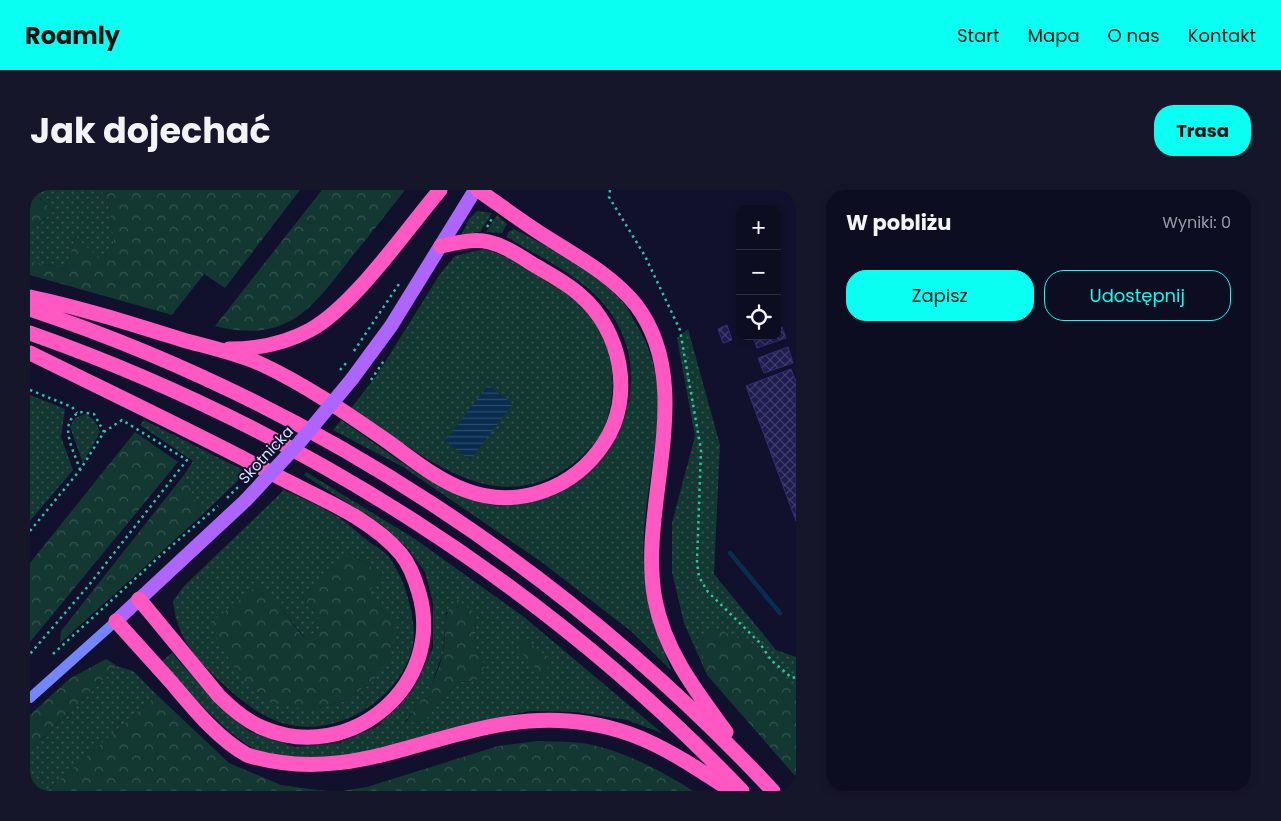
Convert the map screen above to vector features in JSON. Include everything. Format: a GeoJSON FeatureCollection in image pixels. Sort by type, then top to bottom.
{"type":"FeatureCollection","features":[{"type":"Feature","properties":{"kind":"highway"},"geometry":{"type":"LineString","coordinates":[[215,349],[247,349],[280,343],[311,329],[324,320],[368,276],[440,190]]}},
{"type":"Feature","properties":{"kind":"highway"},"geometry":{"type":"LineString","coordinates":[[477,190],[616,284],[637,307],[646,322],[659,355],[665,404],[664,431],[655,493],[650,552],[655,600],[666,638],[688,682],[753,770]]}},
{"type":"Feature","properties":{"kind":"highway"},"geometry":{"type":"LineString","coordinates":[[30,296],[120,320],[257,363],[299,384],[431,472],[465,490],[498,498],[516,497],[532,495],[562,484],[586,465],[597,453],[605,442],[616,417],[621,374],[610,334],[596,312],[580,295],[507,249],[487,241],[441,246]]}},
{"type":"Feature","properties":{"kind":"highway"},"geometry":{"type":"LineString","coordinates":[[30,308],[193,372],[291,421],[392,478],[483,538],[593,622],[673,690],[773,791]]}},
{"type":"Feature","properties":{"kind":"highway"},"geometry":{"type":"LineString","coordinates":[[30,333],[153,381],[231,417],[331,470],[438,536],[496,576],[608,664],[693,742],[742,791]]}},
{"type":"Feature","properties":{"kind":"highway"},"geometry":{"type":"LineString","coordinates":[[30,353],[335,506],[376,532],[401,555],[410,568],[422,602],[423,635],[414,672],[395,698],[376,716],[350,730],[337,734],[308,738],[292,737],[262,728],[232,709],[219,696],[139,599]]}},
{"type":"Feature","properties":{"kind":"highway"},"geometry":{"type":"LineString","coordinates":[[116,620],[203,719],[220,734],[247,755],[263,763],[293,773],[312,776],[351,775],[396,764],[446,743],[494,728],[534,722],[566,721],[611,728],[636,735],[667,749],[732,791]]}},
{"type":"Feature","properties":{"kind":"main road","name":"Skotnicka"},"geometry":{"type":"LineString","coordinates":[[30,698],[246,500],[299,443],[352,379],[391,326],[477,190]]}},
{"type":"Feature","properties":{"kind":"path"},"geometry":{"type":"LineString","coordinates":[[610,190],[609,197],[644,256],[680,330],[701,450],[697,562],[699,577],[708,592],[759,642],[770,660],[792,678],[796,677]]}},
{"type":"Feature","properties":{"kind":"path"},"geometry":{"type":"LineString","coordinates":[[484,232],[494,214]]}},
{"type":"Feature","properties":{"kind":"path"},"geometry":{"type":"LineString","coordinates":[[337,375],[404,276]]}},
{"type":"Feature","properties":{"kind":"path"},"geometry":{"type":"LineString","coordinates":[[30,390],[72,407],[77,413]]}},
{"type":"Feature","properties":{"kind":"path"},"geometry":{"type":"LineString","coordinates":[[80,470],[67,427],[70,419],[77,413],[94,414],[104,432]]}},
{"type":"Feature","properties":{"kind":"path"},"geometry":{"type":"LineString","coordinates":[[30,531],[80,470],[104,432],[122,420],[187,460],[89,585],[30,654]]}},
{"type":"Feature","properties":{"kind":"path"},"geometry":{"type":"LineString","coordinates":[[227,498],[240,485]]}},
{"type":"Feature","properties":{"kind":"path"},"geometry":{"type":"LineString","coordinates":[[54,654],[219,504]]}},
{"type":"Feature","properties":{"kind":"green space"},"geometry":{"type":"Polygon","coordinates":[[[30,190],[100,190],[108,198],[114,242],[101,261],[76,237],[65,269],[30,261],[30,230],[54,211],[30,190]]]}},
{"type":"Feature","properties":{"kind":"green space"},"geometry":{"type":"Polygon","coordinates":[[[100,190],[300,190],[225,288],[204,274],[172,315],[30,275],[30,261],[65,269],[76,237],[101,260],[114,242],[108,198],[100,190]]]}},
{"type":"Feature","properties":{"kind":"green space"},"geometry":{"type":"Polygon","coordinates":[[[322,190],[405,190],[322,294],[294,318],[279,326],[261,330],[240,330],[215,326],[322,190]]]}},
{"type":"Feature","properties":{"kind":"green space"},"geometry":{"type":"Polygon","coordinates":[[[30,191],[54,211],[30,230],[30,191]]]}},
{"type":"Feature","properties":{"kind":"green space"},"geometry":{"type":"Polygon","coordinates":[[[477,211],[492,213],[480,232],[462,234],[469,219],[477,211]]]}},
{"type":"Feature","properties":{"kind":"green space"},"geometry":{"type":"Polygon","coordinates":[[[497,215],[507,224],[502,233],[486,232],[497,215]]]}},
{"type":"Feature","properties":{"kind":"green space"},"geometry":{"type":"Polygon","coordinates":[[[514,229],[571,260],[610,289],[627,308],[648,347],[655,373],[658,399],[657,425],[644,532],[644,568],[649,603],[659,638],[672,671],[632,632],[543,563],[403,467],[333,430],[341,420],[431,481],[470,499],[493,505],[524,503],[558,493],[584,477],[604,455],[620,430],[629,402],[631,372],[626,343],[612,315],[602,302],[578,280],[507,237],[508,232],[514,229]]]}},
{"type":"Feature","properties":{"kind":"green space"},"geometry":{"type":"Polygon","coordinates":[[[484,249],[533,269],[563,289],[588,313],[598,327],[609,353],[613,381],[612,396],[610,410],[600,436],[578,460],[567,468],[543,481],[530,484],[503,487],[489,485],[453,473],[417,453],[351,408],[377,375],[440,274],[455,256],[484,249]]]}},
{"type":"Feature","properties":{"kind":"green space"},"geometry":{"type":"Polygon","coordinates":[[[688,329],[720,445],[714,574],[776,650],[796,657],[796,690],[775,675],[759,647],[696,639],[707,675],[684,623],[672,572],[672,523],[695,436],[677,338],[688,329]]]}},
{"type":"Feature","properties":{"kind":"green space"},"geometry":{"type":"Polygon","coordinates":[[[30,395],[65,409],[61,437],[73,470],[30,521],[30,395]]]}},
{"type":"Feature","properties":{"kind":"green space"},"geometry":{"type":"Polygon","coordinates":[[[86,414],[95,421],[100,432],[83,463],[70,427],[75,418],[86,414]]]}},
{"type":"Feature","properties":{"kind":"green space"},"geometry":{"type":"Polygon","coordinates":[[[144,420],[247,472],[202,515],[184,475],[193,461],[140,425],[144,420]]]}},
{"type":"Feature","properties":{"kind":"green space"},"geometry":{"type":"Polygon","coordinates":[[[135,432],[178,462],[30,642],[30,563],[135,432]]]}},
{"type":"Feature","properties":{"kind":"green space"},"geometry":{"type":"Polygon","coordinates":[[[306,472],[415,539],[524,617],[662,733],[627,720],[577,712],[530,711],[466,724],[422,745],[377,760],[280,762],[247,745],[224,727],[188,692],[162,661],[172,653],[216,703],[250,732],[295,747],[340,743],[378,726],[412,692],[433,648],[433,603],[425,572],[409,550],[380,524],[304,475],[306,472]],[[446,612],[443,653],[428,693],[405,722],[424,721],[458,682],[476,681],[485,668],[475,646],[476,614],[446,612]]]}},
{"type":"Feature","properties":{"kind":"green space"},"geometry":{"type":"Polygon","coordinates":[[[184,475],[202,515],[60,643],[61,631],[184,475]]]}},
{"type":"Feature","properties":{"kind":"green space"},"geometry":{"type":"Polygon","coordinates":[[[284,490],[329,511],[389,557],[400,575],[408,598],[413,622],[413,644],[407,662],[398,679],[385,694],[370,706],[353,716],[334,723],[315,727],[285,724],[265,716],[247,704],[212,674],[189,647],[179,626],[173,601],[184,586],[284,490]],[[350,554],[325,629],[304,637],[279,605],[311,710],[344,701],[372,682],[396,623],[367,595],[382,573],[350,554]]]}},
{"type":"Feature","properties":{"kind":"green space"},"geometry":{"type":"Polygon","coordinates":[[[350,554],[382,573],[367,595],[397,623],[389,659],[372,682],[344,701],[311,710],[271,703],[239,676],[209,624],[257,586],[279,605],[303,637],[325,629],[302,595],[350,554]]]}},
{"type":"Feature","properties":{"kind":"green space"},"geometry":{"type":"Polygon","coordinates":[[[457,599],[476,614],[475,646],[485,668],[476,681],[458,682],[424,721],[405,723],[422,699],[437,672],[443,653],[446,619],[451,606],[457,599]]]}},
{"type":"Feature","properties":{"kind":"green space"},"geometry":{"type":"Polygon","coordinates":[[[717,629],[759,647],[775,675],[796,690],[796,777],[707,675],[696,639],[717,629]]]}},
{"type":"Feature","properties":{"kind":"green space"},"geometry":{"type":"Polygon","coordinates":[[[523,637],[550,659],[545,678],[518,649],[523,637]]]}},
{"type":"Feature","properties":{"kind":"green space"},"geometry":{"type":"Polygon","coordinates":[[[106,659],[117,666],[30,750],[30,715],[69,679],[106,659]]]}},
{"type":"Feature","properties":{"kind":"green space"},"geometry":{"type":"Polygon","coordinates":[[[117,666],[133,671],[157,695],[47,791],[30,791],[30,750],[117,666]]]}},
{"type":"Feature","properties":{"kind":"green space"},"geometry":{"type":"Polygon","coordinates":[[[157,695],[229,763],[281,785],[325,791],[47,791],[157,695]]]}},
{"type":"Feature","properties":{"kind":"green space"},"geometry":{"type":"Polygon","coordinates":[[[538,741],[582,743],[602,747],[655,769],[693,791],[342,791],[367,787],[498,746],[538,741]]]}},
{"type":"Feature","properties":{"kind":"water"},"geometry":{"type":"Polygon","coordinates":[[[488,385],[513,404],[470,460],[445,441],[488,385]]]}},
{"type":"Feature","properties":{"kind":"building"},"geometry":{"type":"Polygon","coordinates":[[[727,325],[732,340],[723,343],[718,329],[727,325]]]}},
{"type":"Feature","properties":{"kind":"building"},"geometry":{"type":"Polygon","coordinates":[[[781,327],[786,338],[781,340],[781,327]]]}},
{"type":"Feature","properties":{"kind":"building"},"geometry":{"type":"Polygon","coordinates":[[[754,340],[780,340],[757,348],[754,340]]]}},
{"type":"Feature","properties":{"kind":"building"},"geometry":{"type":"Polygon","coordinates":[[[788,347],[793,363],[764,373],[758,358],[788,347]]]}},
{"type":"Feature","properties":{"kind":"building"},"geometry":{"type":"Polygon","coordinates":[[[791,369],[796,381],[796,521],[746,386],[791,369]]]}},
{"type":"Feature","properties":{"kind":"waterway"},"geometry":{"type":"LineString","coordinates":[[730,553],[780,613]]}}]}
